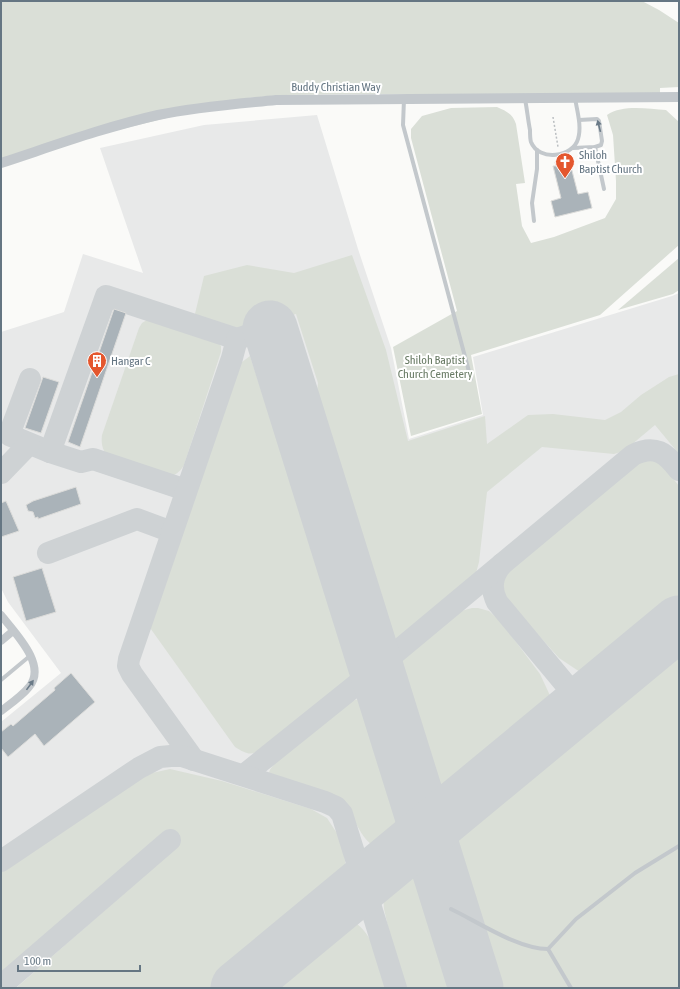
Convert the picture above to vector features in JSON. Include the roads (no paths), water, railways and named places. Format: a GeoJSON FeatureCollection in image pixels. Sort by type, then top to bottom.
{"type":"FeatureCollection","features":[{"type":"Feature","properties":{"kind":"street","name":"Buddy Christian Way"},"geometry":{"type":"LineString","coordinates":[[1,163],[121,124],[160,115],[200,108],[276,100],[679,97]]}},
{"type":"Feature","properties":{"kind":"street"},"geometry":{"type":"LineString","coordinates":[[1,615],[31,655],[35,667],[34,678],[30,687],[1,711]]}},
{"type":"Feature","properties":{"kind":"street"},"geometry":{"type":"LineString","coordinates":[[1,641],[13,631]]}},
{"type":"Feature","properties":{"kind":"lane"},"geometry":{"type":"LineString","coordinates":[[525,99],[531,142],[537,150],[544,154],[550,155],[567,152],[573,148],[578,140],[580,128],[575,98]]}},
{"type":"Feature","properties":{"kind":"lane"},"geometry":{"type":"LineString","coordinates":[[404,99],[403,125],[471,379]]}},
{"type":"Feature","properties":{"kind":"lane"},"geometry":{"type":"LineString","coordinates":[[573,148],[595,147],[601,145],[602,141],[599,121],[597,119],[579,120]]}},
{"type":"Feature","properties":{"kind":"lane"},"geometry":{"type":"LineString","coordinates":[[595,147],[604,189]]}},
{"type":"Feature","properties":{"kind":"lane"},"geometry":{"type":"LineString","coordinates":[[534,221],[532,203],[537,169],[537,150]]}},
{"type":"Feature","properties":{"kind":"lane"},"geometry":{"type":"LineString","coordinates":[[1,680],[31,655]]}},
{"type":"Feature","properties":{"kind":"lane"},"geometry":{"type":"LineString","coordinates":[[451,909],[512,940],[538,949],[548,949],[576,919],[635,873],[679,846]]}},
{"type":"Feature","properties":{"kind":"lane"},"geometry":{"type":"LineString","coordinates":[[548,949],[571,988]]}},
{"type":"Feature","properties":{"kind":"place","name":"Shiloh Baptist Church"},"geometry":{"type":"Point","coordinates":[565,179]}},
{"type":"Feature","properties":{"kind":"place","name":"Hangar C"},"geometry":{"type":"Point","coordinates":[97,378]}},
{"type":"Feature","properties":{"kind":"park label","name":"Shiloh Baptist Church Cemetery"},"geometry":{"type":"Point","coordinates":[435,367]}}]}
